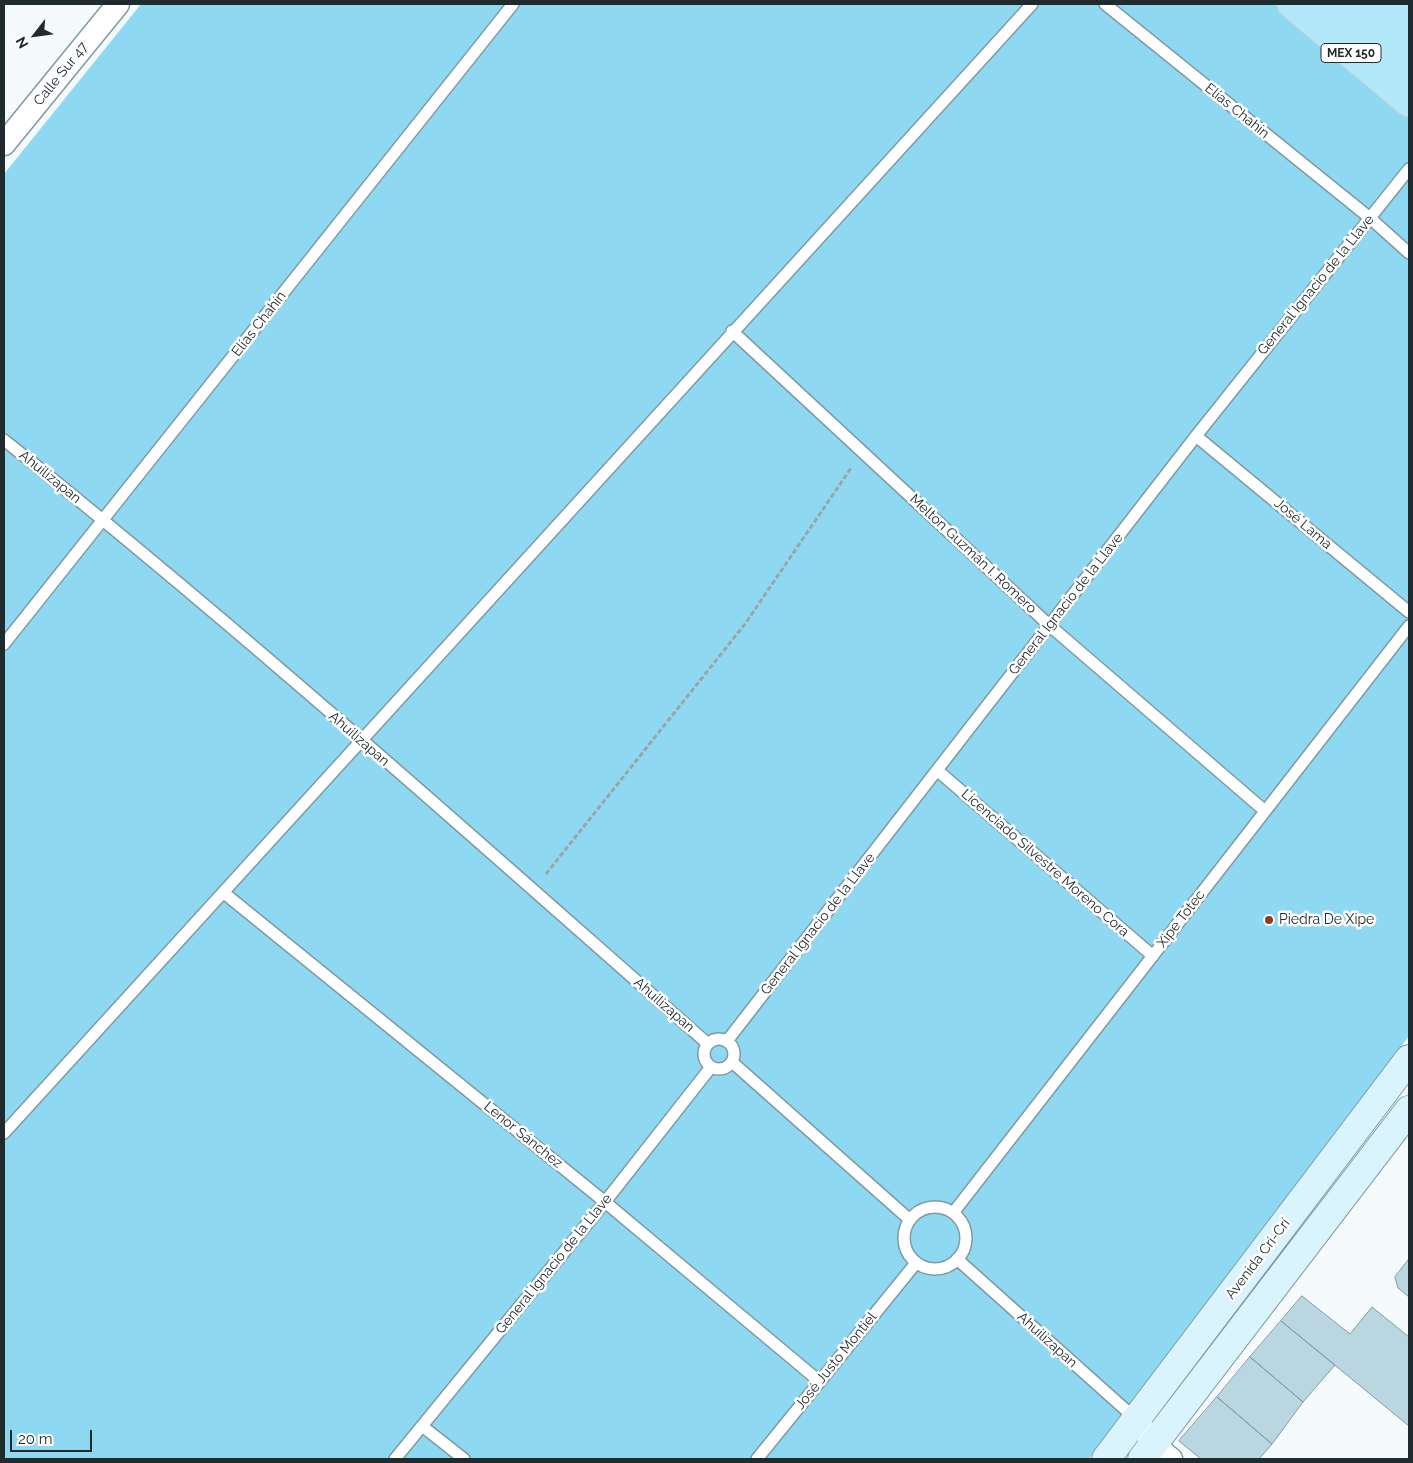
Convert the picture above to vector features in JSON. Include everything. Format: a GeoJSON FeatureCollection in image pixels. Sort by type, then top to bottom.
{"type":"FeatureCollection","features":[{"type":"Feature","properties":{"kind":"main road","name":"MEX 150"},"geometry":{"type":"LineString","coordinates":[[1292,4],[1409,102]]}},
{"type":"Feature","properties":{"kind":"main road","name":"MEX 150"},"geometry":{"type":"LineString","coordinates":[[1327,4],[1409,72]]}},
{"type":"Feature","properties":{"kind":"main road","name":"MEX 150"},"geometry":{"type":"LineString","coordinates":[[1363,4],[1409,41]]}},
{"type":"Feature","properties":{"kind":"main road"},"geometry":{"type":"LineString","coordinates":[[1394,4],[1409,16]]}},
{"type":"Feature","properties":{"kind":"main road","name":"Avenida Cri-Crí"},"geometry":{"type":"LineString","coordinates":[[1106,1459],[1409,1059]]}},
{"type":"Feature","properties":{"kind":"main road","name":"Avenida Cri-Crí"},"geometry":{"type":"LineString","coordinates":[[1156,1454],[1409,1110]]}},
{"type":"Feature","properties":{"kind":"street","name":"Calle Sur 47"},"geometry":{"type":"LineString","coordinates":[[4,144],[118,4]]}},
{"type":"Feature","properties":{"kind":"street"},"geometry":{"type":"LineString","coordinates":[[1137,1420],[1156,1454]]}},
{"type":"Feature","properties":{"kind":"lane","name":"Elías Chahín"},"geometry":{"type":"LineString","coordinates":[[4,644],[513,4]]}},
{"type":"Feature","properties":{"kind":"lane"},"geometry":{"type":"LineString","coordinates":[[4,1133],[362,741],[732,330],[1032,4]]}},
{"type":"Feature","properties":{"kind":"lane","name":"Elías Chahín"},"geometry":{"type":"LineString","coordinates":[[1105,4],[1370,218],[1409,253]]}},
{"type":"Feature","properties":{"kind":"lane","name":"General Ignacio de la Llave"},"geometry":{"type":"LineString","coordinates":[[727,1041],[1196,436],[1409,169]]}},
{"type":"Feature","properties":{"kind":"lane","name":"Melton Guzmán I. Romero"},"geometry":{"type":"LineString","coordinates":[[732,330],[1049,625],[1265,811]]}},
{"type":"Feature","properties":{"kind":"lane","name":"José Lama"},"geometry":{"type":"LineString","coordinates":[[1196,436],[1409,612]]}},
{"type":"Feature","properties":{"kind":"lane","name":"Ahuilizapan"},"geometry":{"type":"LineString","coordinates":[[4,440],[104,520],[362,741],[708,1044]]}},
{"type":"Feature","properties":{"kind":"lane","name":"Xipe Totec"},"geometry":{"type":"LineString","coordinates":[[953,1213],[1409,626]]}},
{"type":"Feature","properties":{"kind":"lane","name":"Licenciado Silvestre Moreno Cora"},"geometry":{"type":"LineString","coordinates":[[938,771],[1153,956]]}},
{"type":"Feature","properties":{"kind":"lane","name":"Lenor Sánchez"},"geometry":{"type":"LineString","coordinates":[[224,892],[605,1202],[819,1381]]}},
{"type":"Feature","properties":{"kind":"lane"},"geometry":{"type":"LineString","coordinates":[[717,1040],[727,1041],[733,1048],[732,1062],[720,1069],[711,1067],[707,1063],[704,1053],[708,1044],[717,1040]]}},
{"type":"Feature","properties":{"kind":"lane"},"geometry":{"type":"LineString","coordinates":[[732,1062],[910,1220]]}},
{"type":"Feature","properties":{"kind":"lane","name":"General Ignacio de la Llave"},"geometry":{"type":"LineString","coordinates":[[395,1459],[605,1202],[711,1067]]}},
{"type":"Feature","properties":{"kind":"lane"},"geometry":{"type":"LineString","coordinates":[[933,1206],[944,1208],[953,1213],[960,1219],[965,1228],[964,1248],[957,1259],[944,1268],[925,1268],[909,1254],[904,1244],[907,1223],[923,1209],[933,1206]]}},
{"type":"Feature","properties":{"kind":"lane","name":"Ahuilizapan"},"geometry":{"type":"LineString","coordinates":[[957,1259],[1137,1420]]}},
{"type":"Feature","properties":{"kind":"lane","name":"José Justo Montiel"},"geometry":{"type":"LineString","coordinates":[[757,1459],[916,1262]]}},
{"type":"Feature","properties":{"kind":"lane"},"geometry":{"type":"LineString","coordinates":[[422,1426],[464,1459]]}},
{"type":"Feature","properties":{"kind":"path"},"geometry":{"type":"LineString","coordinates":[[533,891],[745,624],[862,451]]}},
{"type":"Feature","properties":{"kind":"shaded area"},"geometry":{"type":"Polygon","coordinates":[[[141,4],[1275,4],[1409,115],[1409,1036],[1089,1459],[4,1459],[4,174],[141,4]]]}},
{"type":"Feature","properties":{"kind":"building"},"geometry":{"type":"Polygon","coordinates":[[[1409,1259],[1409,1297],[1398,1288],[1395,1277],[1409,1259]]]}},
{"type":"Feature","properties":{"kind":"building"},"geometry":{"type":"Polygon","coordinates":[[[1302,1296],[1350,1334],[1372,1307],[1409,1337],[1409,1426],[1281,1321],[1302,1296]]]}},
{"type":"Feature","properties":{"kind":"building"},"geometry":{"type":"Polygon","coordinates":[[[1281,1321],[1335,1365],[1303,1402],[1250,1357],[1281,1321]]]}},
{"type":"Feature","properties":{"kind":"building"},"geometry":{"type":"Polygon","coordinates":[[[1250,1357],[1303,1402],[1272,1444],[1217,1397],[1250,1357]]]}},
{"type":"Feature","properties":{"kind":"building"},"geometry":{"type":"Polygon","coordinates":[[[1217,1397],[1272,1444],[1259,1459],[1201,1459],[1179,1441],[1217,1397]]]}},
{"type":"Feature","properties":{"kind":"place","name":"Piedra De Xipe"},"geometry":{"type":"Point","coordinates":[1269,920]}}]}
